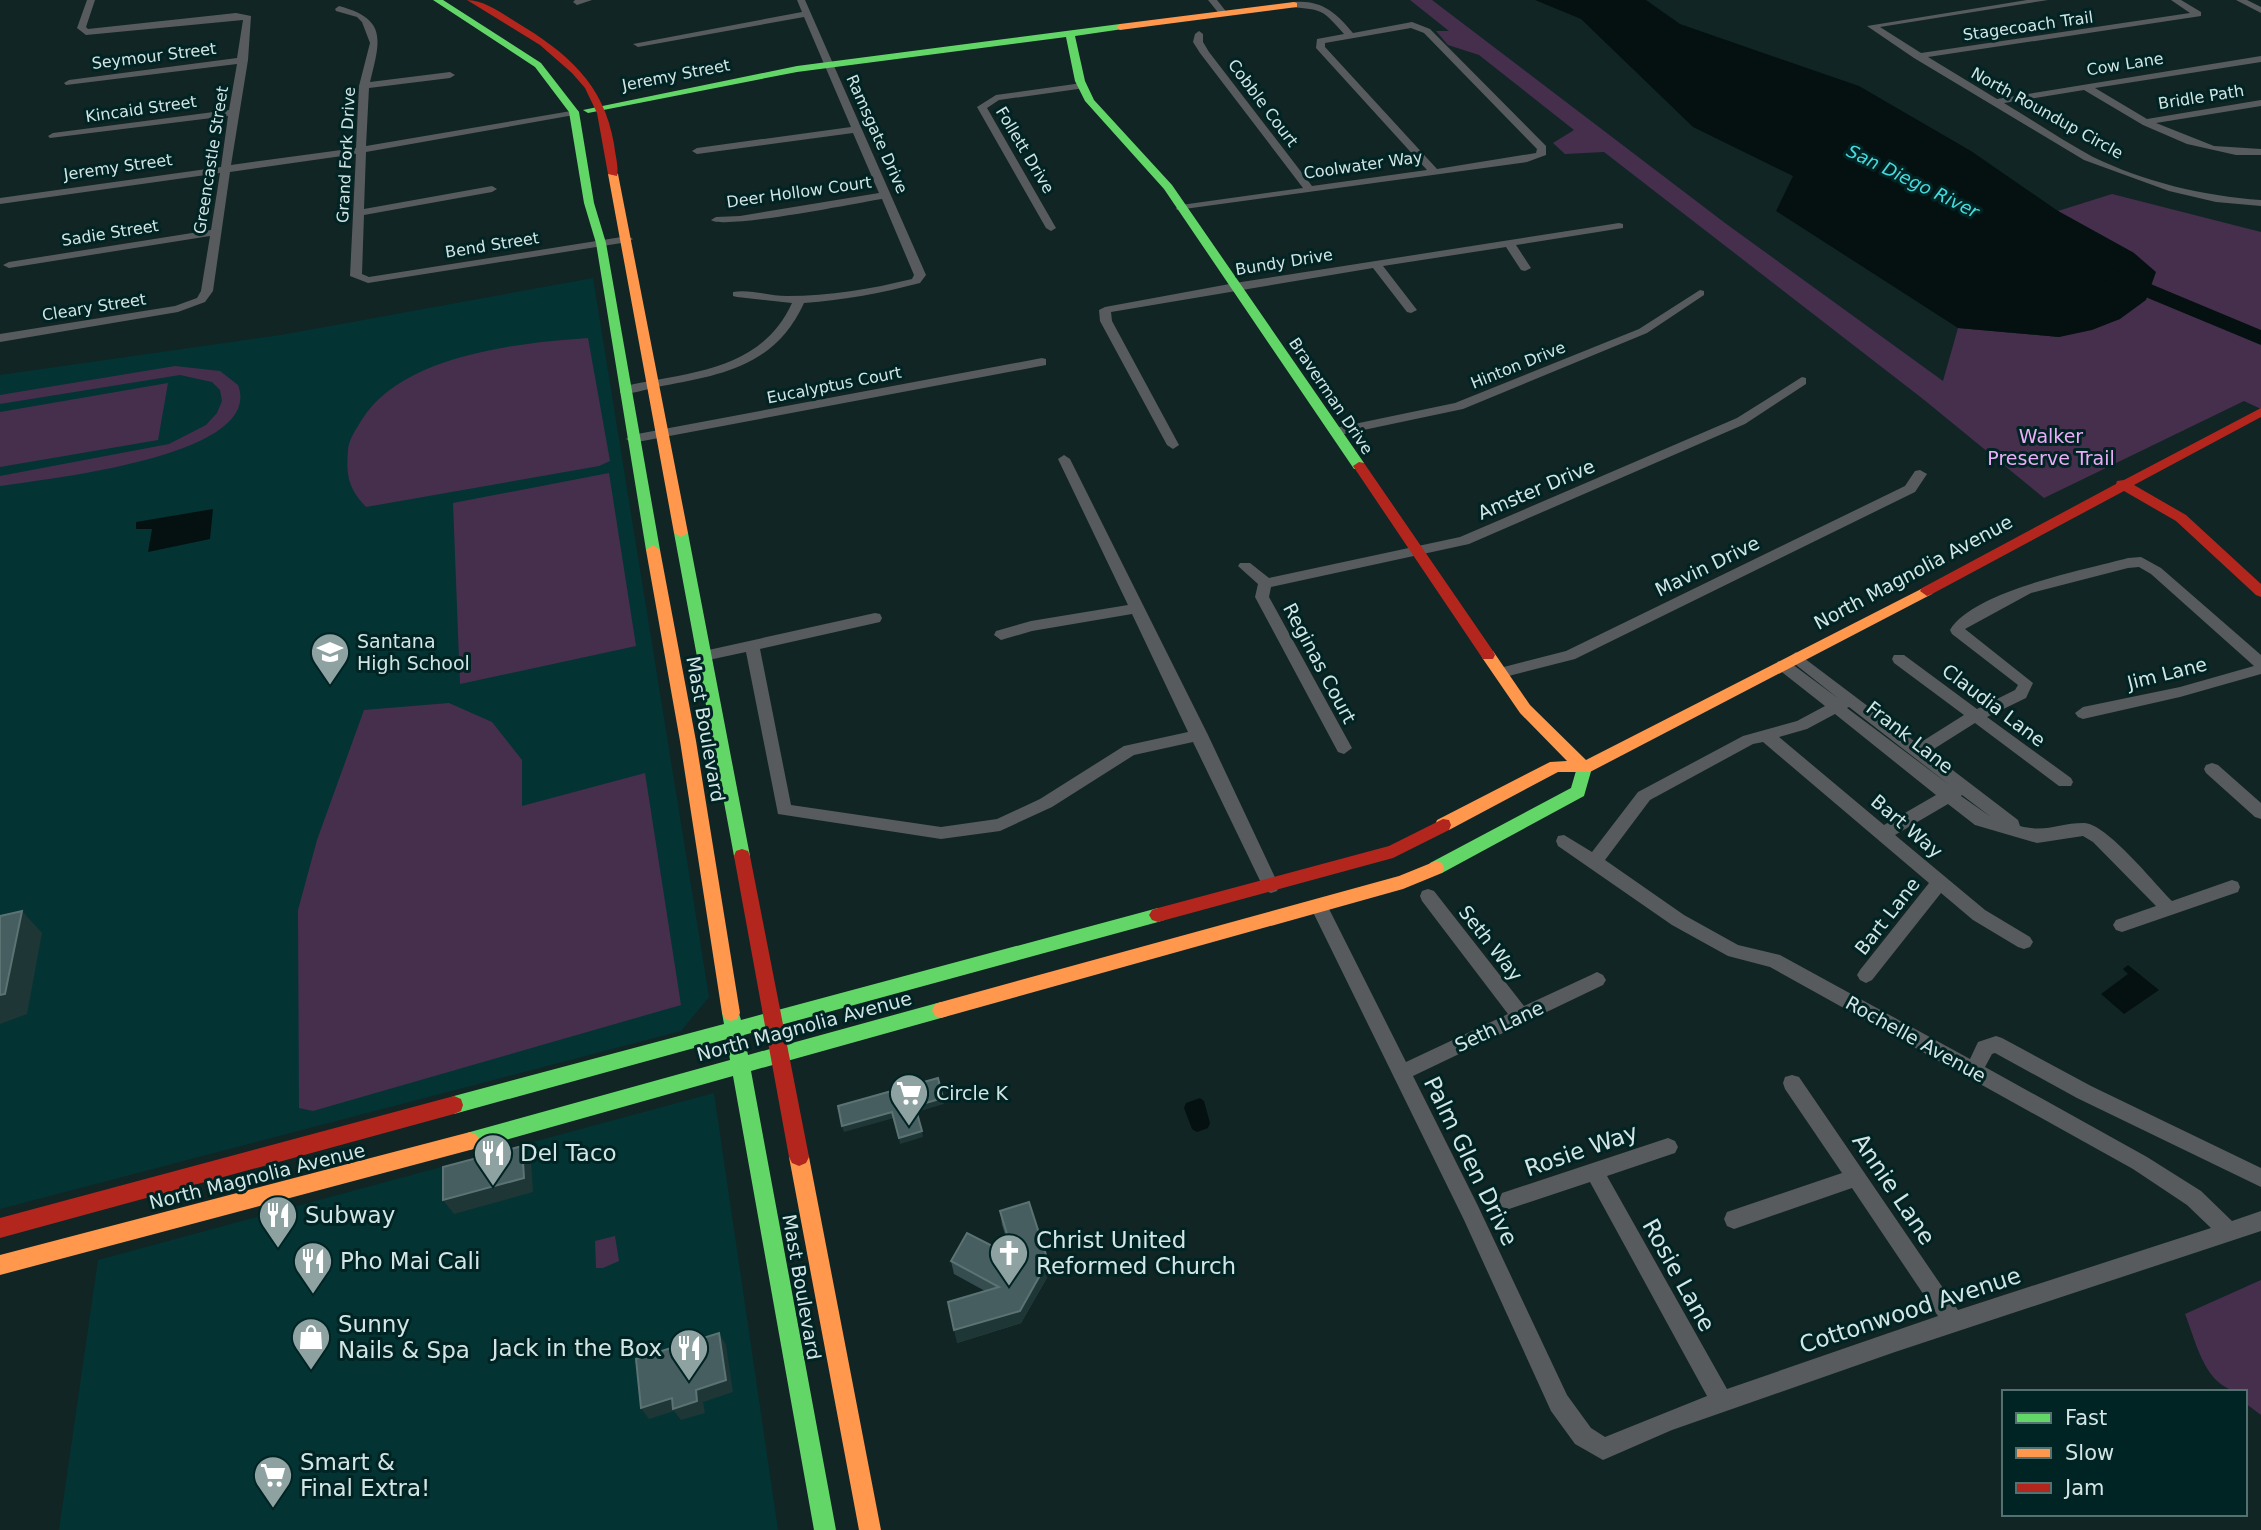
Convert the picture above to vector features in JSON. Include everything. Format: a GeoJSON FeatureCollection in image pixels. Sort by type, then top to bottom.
{"type":"FeatureCollection","features":[{"type":"Feature","properties":{"kind":"street","name":"Greencastle Street"},"geometry":{"type":"LineString","coordinates":[[91,0],[81,28],[86,32],[243,16],[248,22],[207,291],[192,306]]}},
{"type":"Feature","properties":{"kind":"street","name":"Mast Boulevard"},"geometry":{"type":"LineString","coordinates":[[471,0],[571,63],[590,86],[600,107],[628,239],[661,433],[870,1530]]}},
{"type":"Feature","properties":{"kind":"street"},"geometry":{"type":"LineString","coordinates":[[577,2],[588,0]]}},
{"type":"Feature","properties":{"kind":"street","name":"Ramsgate Drive"},"geometry":{"type":"LineString","coordinates":[[800,0],[920,270],[916,281],[864,293],[800,299]]}},
{"type":"Feature","properties":{"kind":"street"},"geometry":{"type":"LineString","coordinates":[[1212,0],[1224,14]]}},
{"type":"Feature","properties":{"kind":"street","name":"North Roundup Circle"},"geometry":{"type":"LineString","coordinates":[[2043,0],[1871,26],[1993,102],[2114,170],[2185,192],[2261,203]]}},
{"type":"Feature","properties":{"kind":"street","name":"Stagecoach Trail"},"geometry":{"type":"LineString","coordinates":[[1917,56],[2198,13],[2175,0]]}},
{"type":"Feature","properties":{"kind":"street"},"geometry":{"type":"LineString","coordinates":[[2240,0],[2258,7]]}},
{"type":"Feature","properties":{"kind":"street","name":"Mast Boulevard"},"geometry":{"type":"LineString","coordinates":[[442,1],[538,65],[574,112],[589,203],[601,243],[632,439],[688,739],[734,1029],[825,1530]]}},
{"type":"Feature","properties":{"kind":"street","name":"Jeremy Street"},"geometry":{"type":"LineString","coordinates":[[0,201],[362,151],[829,65],[1310,3],[1324,8],[1349,34]]}},
{"type":"Feature","properties":{"kind":"street","name":"Grand Fork Drive"},"geometry":{"type":"LineString","coordinates":[[340,9],[360,15],[366,21],[374,43],[365,86],[355,270],[356,276],[362,279]]}},
{"type":"Feature","properties":{"kind":"street"},"geometry":{"type":"LineString","coordinates":[[638,44],[807,14]]}},
{"type":"Feature","properties":{"kind":"street","name":"Coolwater Way"},"geometry":{"type":"LineString","coordinates":[[1181,208],[1541,155],[1542,148],[1427,31],[1412,25],[1349,34]]}},
{"type":"Feature","properties":{"kind":"street","name":"Braverman Drive"},"geometry":{"type":"LineString","coordinates":[[1070,34],[1076,45],[1082,86],[1117,132],[1168,187],[1525,709],[1584,768]]}},
{"type":"Feature","properties":{"kind":"street","name":"Cobble Court"},"geometry":{"type":"LineString","coordinates":[[1199,34],[1198,42],[1205,53],[1309,189]]}},
{"type":"Feature","properties":{"kind":"street"},"geometry":{"type":"LineString","coordinates":[[1349,34],[1322,39],[1321,48],[1433,171]]}},
{"type":"Feature","properties":{"kind":"street","name":"Seymour Street"},"geometry":{"type":"LineString","coordinates":[[69,83],[243,60]]}},
{"type":"Feature","properties":{"kind":"street","name":"Cow Lane"},"geometry":{"type":"LineString","coordinates":[[1993,102],[2261,60]]}},
{"type":"Feature","properties":{"kind":"street"},"geometry":{"type":"LineString","coordinates":[[365,86],[450,75]]}},
{"type":"Feature","properties":{"kind":"street","name":"Follett Drive"},"geometry":{"type":"LineString","coordinates":[[1051,228],[982,107],[996,98],[1082,86]]}},
{"type":"Feature","properties":{"kind":"street"},"geometry":{"type":"LineString","coordinates":[[2084,86],[2146,122],[2200,147],[2261,152]]}},
{"type":"Feature","properties":{"kind":"street","name":"Bridle Path"},"geometry":{"type":"LineString","coordinates":[[2146,122],[2261,103]]}},
{"type":"Feature","properties":{"kind":"street","name":"Kincaid Street"},"geometry":{"type":"LineString","coordinates":[[52,136],[234,112]]}},
{"type":"Feature","properties":{"kind":"street"},"geometry":{"type":"LineString","coordinates":[[698,151],[858,129]]}},
{"type":"Feature","properties":{"kind":"street"},"geometry":{"type":"LineString","coordinates":[[359,213],[492,189]]}},
{"type":"Feature","properties":{"kind":"street","name":"Deer Hollow Court"},"geometry":{"type":"LineString","coordinates":[[716,220],[740,219],[887,195]]}},
{"type":"Feature","properties":{"kind":"street","name":"Bundy Drive"},"geometry":{"type":"LineString","coordinates":[[1173,445],[1106,321],[1105,310],[1235,286],[1619,226]]}},
{"type":"Feature","properties":{"kind":"street","name":"Sadie Street"},"geometry":{"type":"LineString","coordinates":[[9,265],[216,232]]}},
{"type":"Feature","properties":{"kind":"street","name":"Bend Street"},"geometry":{"type":"LineString","coordinates":[[362,279],[628,239]]}},
{"type":"Feature","properties":{"kind":"street"},"geometry":{"type":"LineString","coordinates":[[1509,243],[1525,268]]}},
{"type":"Feature","properties":{"kind":"street"},"geometry":{"type":"LineString","coordinates":[[1376,264],[1411,310]]}},
{"type":"Feature","properties":{"kind":"street","name":"Hinton Drive"},"geometry":{"type":"LineString","coordinates":[[1335,432],[1459,406],[1643,331],[1700,293]]}},
{"type":"Feature","properties":{"kind":"street"},"geometry":{"type":"LineString","coordinates":[[624,390],[726,368],[761,351],[786,331],[795,317],[800,299],[737,294]]}},
{"type":"Feature","properties":{"kind":"street","name":"Cleary Street"},"geometry":{"type":"LineString","coordinates":[[0,338],[192,306]]}},
{"type":"Feature","properties":{"kind":"street","name":"Eucalyptus Court"},"geometry":{"type":"LineString","coordinates":[[632,439],[1042,362]]}},
{"type":"Feature","properties":{"kind":"street","name":"Amster Drive"},"geometry":{"type":"LineString","coordinates":[[1266,583],[1464,541],[1741,421],[1802,381]]}},
{"type":"Feature","properties":{"kind":"street","name":"North Magnolia Avenue"},"geometry":{"type":"LineString","coordinates":[[0,1228],[1271,886],[1415,842],[1556,766],[1584,768],[1858,628],[2122,484],[2261,412]]}},
{"type":"Feature","properties":{"kind":"street"},"geometry":{"type":"LineString","coordinates":[[1064,459],[1271,886]]}},
{"type":"Feature","properties":{"kind":"street","name":"Mavin Drive"},"geometry":{"type":"LineString","coordinates":[[1501,673],[1570,655],[1910,489],[1920,474]]}},
{"type":"Feature","properties":{"kind":"street"},"geometry":{"type":"LineString","coordinates":[[2122,484],[2181,518],[2261,592]]}},
{"type":"Feature","properties":{"kind":"street"},"geometry":{"type":"LineString","coordinates":[[1919,751],[1977,715],[2021,694],[2026,683],[1957,630],[1962,622],[2025,589],[2141,562],[2156,571],[2261,663]]}},
{"type":"Feature","properties":{"kind":"street"},"geometry":{"type":"LineString","coordinates":[[1245,566],[1266,583]]}},
{"type":"Feature","properties":{"kind":"street","name":"Reginas Court"},"geometry":{"type":"LineString","coordinates":[[1266,583],[1262,588],[1262,597],[1344,748]]}},
{"type":"Feature","properties":{"kind":"street"},"geometry":{"type":"LineString","coordinates":[[1001,635],[1031,626],[1137,608]]}},
{"type":"Feature","properties":{"kind":"street"},"geometry":{"type":"LineString","coordinates":[[704,656],[876,618]]}},
{"type":"Feature","properties":{"kind":"street"},"geometry":{"type":"LineString","coordinates":[[752,646],[784,810],[941,833],[1000,825],[1046,803],[1130,750],[1199,735]]}},
{"type":"Feature","properties":{"kind":"street","name":"Claudia Lane"},"geometry":{"type":"LineString","coordinates":[[1899,659],[2065,782]]}},
{"type":"Feature","properties":{"kind":"street","name":"Frank Lane"},"geometry":{"type":"LineString","coordinates":[[1790,661],[1956,790]]}},
{"type":"Feature","properties":{"kind":"street","name":"Jim Lane"},"geometry":{"type":"LineString","coordinates":[[2082,713],[2180,692],[2261,668]]}},
{"type":"Feature","properties":{"kind":"street"},"geometry":{"type":"LineString","coordinates":[[1594,862],[1644,796],[1748,740],[1802,725],[1845,703]]}},
{"type":"Feature","properties":{"kind":"street","name":"Frank Lane"},"geometry":{"type":"LineString","coordinates":[[1845,703],[1919,751],[1981,821],[2017,829],[2037,837],[2085,829],[2099,837],[2169,909]]}},
{"type":"Feature","properties":{"kind":"street","name":"Bart Way"},"geometry":{"type":"LineString","coordinates":[[1767,736],[1979,915],[2024,942]]}},
{"type":"Feature","properties":{"kind":"street","name":"North Magnolia Avenue"},"geometry":{"type":"LineString","coordinates":[[0,1265],[376,1167],[1403,882],[1446,864],[1578,793],[1584,768]]}},
{"type":"Feature","properties":{"kind":"street"},"geometry":{"type":"LineString","coordinates":[[2212,769],[2261,813]]}},
{"type":"Feature","properties":{"kind":"street"},"geometry":{"type":"LineString","coordinates":[[1884,833],[1956,790]]}},
{"type":"Feature","properties":{"kind":"street","name":"Rochelle Avenue"},"geometry":{"type":"LineString","coordinates":[[1564,841],[1689,926],[1734,951],[1774,960],[2140,1163],[2194,1198],[2229,1231]]}},
{"type":"Feature","properties":{"kind":"street"},"geometry":{"type":"LineString","coordinates":[[1319,906],[1317,889],[1327,882],[1406,857],[1415,842]]}},
{"type":"Feature","properties":{"kind":"street","name":"Bart Lane"},"geometry":{"type":"LineString","coordinates":[[1866,975],[1940,882]]}},
{"type":"Feature","properties":{"kind":"street"},"geometry":{"type":"LineString","coordinates":[[2122,925],[2232,887]]}},
{"type":"Feature","properties":{"kind":"street","name":"Seth Way"},"geometry":{"type":"LineString","coordinates":[[1428,896],[1520,1015]]}},
{"type":"Feature","properties":{"kind":"street","name":"Palm Glen Drive"},"geometry":{"type":"LineString","coordinates":[[1319,906],[1471,1213],[1559,1403],[1583,1436]]}},
{"type":"Feature","properties":{"kind":"street","name":"Seth Lane"},"geometry":{"type":"LineString","coordinates":[[1401,1073],[1597,980]]}},
{"type":"Feature","properties":{"kind":"street"},"geometry":{"type":"LineString","coordinates":[[1973,1072],[1985,1048],[1996,1044],[2084,1092],[2261,1178]]}},
{"type":"Feature","properties":{"kind":"street","name":"Annie Lane"},"geometry":{"type":"LineString","coordinates":[[1792,1083],[1955,1323]]}},
{"type":"Feature","properties":{"kind":"street","name":"Rosie Way"},"geometry":{"type":"LineString","coordinates":[[1509,1200],[1668,1147]]}},
{"type":"Feature","properties":{"kind":"street","name":"Rosie Lane"},"geometry":{"type":"LineString","coordinates":[[1594,1171],[1722,1402]]}},
{"type":"Feature","properties":{"kind":"street"},"geometry":{"type":"LineString","coordinates":[[1734,1219],[1857,1177]]}},
{"type":"Feature","properties":{"kind":"street","name":"Cottonwood Avenue"},"geometry":{"type":"LineString","coordinates":[[1583,1436],[1603,1450],[1722,1402],[1895,1341],[2261,1221]]}},
{"type":"Feature","properties":{"kind":"shaded area","name":"Santana High School"},"geometry":{"type":"Polygon","coordinates":[[[593,278],[709,997],[681,1031],[0,1209],[0,375],[281,335],[593,278]]]}},
{"type":"Feature","properties":{"kind":"shaded area"},"geometry":{"type":"Polygon","coordinates":[[[714,1093],[778,1530],[59,1530],[98,1260],[714,1093]]]}},
{"type":"Feature","properties":{"kind":"green space","name":"Walker Preserve Trail"},"geometry":{"type":"Polygon","coordinates":[[[1410,0],[1432,0],[1725,223],[1943,381],[1958,328],[2059,337],[2120,319],[2134,253],[2058,211],[2112,194],[2261,232],[2261,409],[2244,401],[2044,498],[1923,399],[1604,152],[1565,154],[1553,143],[1574,130],[1479,55],[1448,45],[1436,31],[1449,31],[1410,0]]]}},
{"type":"Feature","properties":{"kind":"green space"},"geometry":{"type":"Polygon","coordinates":[[[588,338],[610,461],[599,466],[366,507],[355,494],[347,467],[351,439],[361,421],[379,399],[403,381],[432,367],[496,349],[588,338]]]}},
{"type":"Feature","properties":{"kind":"green space"},"geometry":{"type":"Polygon","coordinates":[[[175,366],[220,371],[238,385],[238,410],[219,430],[186,447],[145,460],[0,486],[0,476],[169,444],[206,425],[217,413],[222,401],[220,390],[212,382],[180,375],[0,404],[0,395],[175,366]]]}},
{"type":"Feature","properties":{"kind":"green space"},"geometry":{"type":"Polygon","coordinates":[[[168,383],[158,440],[0,467],[0,412],[168,383]]]}},
{"type":"Feature","properties":{"kind":"green space"},"geometry":{"type":"Polygon","coordinates":[[[609,473],[636,646],[460,684],[453,503],[609,473]]]}},
{"type":"Feature","properties":{"kind":"green space"},"geometry":{"type":"Polygon","coordinates":[[[449,703],[492,722],[522,760],[522,806],[645,773],[681,1005],[313,1111],[299,1108],[298,910],[317,840],[364,710],[449,703]]]}},
{"type":"Feature","properties":{"kind":"green space"},"geometry":{"type":"Polygon","coordinates":[[[615,1236],[619,1261],[596,1268],[595,1241],[615,1236]]]}},
{"type":"Feature","properties":{"kind":"green space"},"geometry":{"type":"Polygon","coordinates":[[[2261,1280],[2261,1415],[2247,1404],[2247,1390],[2232,1390],[2212,1375],[2199,1352],[2185,1314],[2261,1280]]]}},
{"type":"Feature","properties":{"kind":"water"},"geometry":{"type":"Polygon","coordinates":[[[1535,0],[1646,0],[1680,24],[1859,86],[1971,151],[2058,211],[2134,253],[2156,272],[2146,300],[2120,319],[2092,330],[2059,337],[1958,328],[1776,211],[1793,176],[1693,127],[1581,19],[1535,0]]]}},
{"type":"Feature","properties":{"kind":"water"},"geometry":{"type":"Polygon","coordinates":[[[213,509],[210,539],[148,552],[152,529],[136,529],[136,522],[213,509]]]}},
{"type":"Feature","properties":{"kind":"water"},"geometry":{"type":"Polygon","coordinates":[[[2128,965],[2159,990],[2124,1014],[2101,994],[2128,974],[2123,969],[2128,965]]]}},
{"type":"Feature","properties":{"kind":"water"},"geometry":{"type":"Polygon","coordinates":[[[1200,1098],[1204,1101],[1210,1123],[1208,1128],[1197,1132],[1192,1129],[1184,1108],[1186,1103],[1200,1098]]]}},
{"type":"Feature","properties":{"kind":"building"},"geometry":{"type":"Polygon","coordinates":[[[22,911],[5,994],[0,995],[0,916],[22,911]]]}},
{"type":"Feature","properties":{"kind":"building"},"geometry":{"type":"Polygon","coordinates":[[[938,1078],[943,1098],[915,1106],[922,1131],[899,1138],[892,1112],[842,1126],[838,1106],[938,1078]]]}},
{"type":"Feature","properties":{"kind":"building"},"geometry":{"type":"Polygon","coordinates":[[[522,1146],[524,1178],[443,1200],[443,1167],[522,1146]]]}},
{"type":"Feature","properties":{"kind":"building","name":"Christ United Reformed Church"},"geometry":{"type":"Polygon","coordinates":[[[1029,1202],[1048,1261],[1020,1311],[954,1330],[948,1302],[999,1287],[951,1261],[967,1233],[1014,1257],[1000,1211],[1029,1202]]]}},
{"type":"Feature","properties":{"kind":"building","name":"Jack in the Box"},"geometry":{"type":"Polygon","coordinates":[[[719,1333],[726,1380],[696,1390],[697,1401],[673,1409],[672,1398],[641,1408],[636,1359],[719,1333]]]}},
{"type":"Feature","properties":{"kind":"waterway","name":"San Diego River"},"geometry":{"type":"LineString","coordinates":[[2110,274],[2261,338]]}},
{"type":"Feature","properties":{"kind":"traffic: fast"},"geometry":{"type":"LineString","coordinates":[[437,0],[538,65],[574,112],[589,203],[601,243],[653,550]]}},
{"type":"Feature","properties":{"kind":"traffic: fast"},"geometry":{"type":"LineString","coordinates":[[588,110],[797,69],[1120,27]]}},
{"type":"Feature","properties":{"kind":"traffic: fast"},"geometry":{"type":"LineString","coordinates":[[1070,34],[1080,81],[1090,101],[1168,187],[1359,466]]}},
{"type":"Feature","properties":{"kind":"traffic: fast"},"geometry":{"type":"LineString","coordinates":[[681,533],[742,856]]}},
{"type":"Feature","properties":{"kind":"traffic: fast"},"geometry":{"type":"LineString","coordinates":[[1436,868],[1578,792],[1584,768]]}},
{"type":"Feature","properties":{"kind":"traffic: fast"},"geometry":{"type":"LineString","coordinates":[[454,1105],[1158,915]]}},
{"type":"Feature","properties":{"kind":"traffic: fast"},"geometry":{"type":"LineString","coordinates":[[470,1141],[941,1010]]}},
{"type":"Feature","properties":{"kind":"traffic: fast"},"geometry":{"type":"LineString","coordinates":[[731,1013],[825,1530]]}},
{"type":"Feature","properties":{"kind":"traffic: slow"},"geometry":{"type":"LineString","coordinates":[[1120,27],[1294,5]]}},
{"type":"Feature","properties":{"kind":"traffic: slow"},"geometry":{"type":"LineString","coordinates":[[613,174],[681,533]]}},
{"type":"Feature","properties":{"kind":"traffic: slow"},"geometry":{"type":"LineString","coordinates":[[653,550],[688,741],[731,1013]]}},
{"type":"Feature","properties":{"kind":"traffic: slow"},"geometry":{"type":"LineString","coordinates":[[1443,825],[1556,766],[1584,768],[1927,591]]}},
{"type":"Feature","properties":{"kind":"traffic: slow"},"geometry":{"type":"LineString","coordinates":[[1488,655],[1525,709],[1584,768]]}},
{"type":"Feature","properties":{"kind":"traffic: slow"},"geometry":{"type":"LineString","coordinates":[[941,1010],[1403,882],[1436,868]]}},
{"type":"Feature","properties":{"kind":"traffic: slow"},"geometry":{"type":"LineString","coordinates":[[0,1265],[470,1141]]}},
{"type":"Feature","properties":{"kind":"traffic: slow"},"geometry":{"type":"LineString","coordinates":[[799,1157],[870,1530]]}},
{"type":"Feature","properties":{"kind":"traffic: jam"},"geometry":{"type":"LineString","coordinates":[[471,0],[544,43],[576,71],[589,87],[602,113],[613,174]]}},
{"type":"Feature","properties":{"kind":"traffic: jam"},"geometry":{"type":"LineString","coordinates":[[1927,591],[2261,412]]}},
{"type":"Feature","properties":{"kind":"traffic: jam"},"geometry":{"type":"LineString","coordinates":[[1359,466],[1488,655]]}},
{"type":"Feature","properties":{"kind":"traffic: jam"},"geometry":{"type":"LineString","coordinates":[[2122,484],[2181,518],[2261,592]]}},
{"type":"Feature","properties":{"kind":"traffic: jam"},"geometry":{"type":"LineString","coordinates":[[1158,915],[1393,851],[1443,825]]}},
{"type":"Feature","properties":{"kind":"traffic: jam"},"geometry":{"type":"LineString","coordinates":[[742,856],[799,1157]]}},
{"type":"Feature","properties":{"kind":"traffic: jam"},"geometry":{"type":"LineString","coordinates":[[0,1228],[454,1105]]}},
{"type":"Feature","properties":{"kind":"place","name":"Santana High School"},"geometry":{"type":"Point","coordinates":[330,686]}},
{"type":"Feature","properties":{"kind":"place","name":"Circle K"},"geometry":{"type":"Point","coordinates":[909,1127]}},
{"type":"Feature","properties":{"kind":"place","name":"Del Taco"},"geometry":{"type":"Point","coordinates":[493,1187]}},
{"type":"Feature","properties":{"kind":"place","name":"Subway"},"geometry":{"type":"Point","coordinates":[278,1249]}},
{"type":"Feature","properties":{"kind":"place","name":"Christ United Reformed Church"},"geometry":{"type":"Point","coordinates":[1009,1287]}},
{"type":"Feature","properties":{"kind":"place","name":"Pho Mai Cali"},"geometry":{"type":"Point","coordinates":[313,1295]}},
{"type":"Feature","properties":{"kind":"place","name":"Sunny Nails & Spa"},"geometry":{"type":"Point","coordinates":[311,1371]}},
{"type":"Feature","properties":{"kind":"place","name":"Jack in the Box"},"geometry":{"type":"Point","coordinates":[689,1382]}},
{"type":"Feature","properties":{"kind":"place","name":"Smart & Final Extra!"},"geometry":{"type":"Point","coordinates":[273,1509]}}]}
